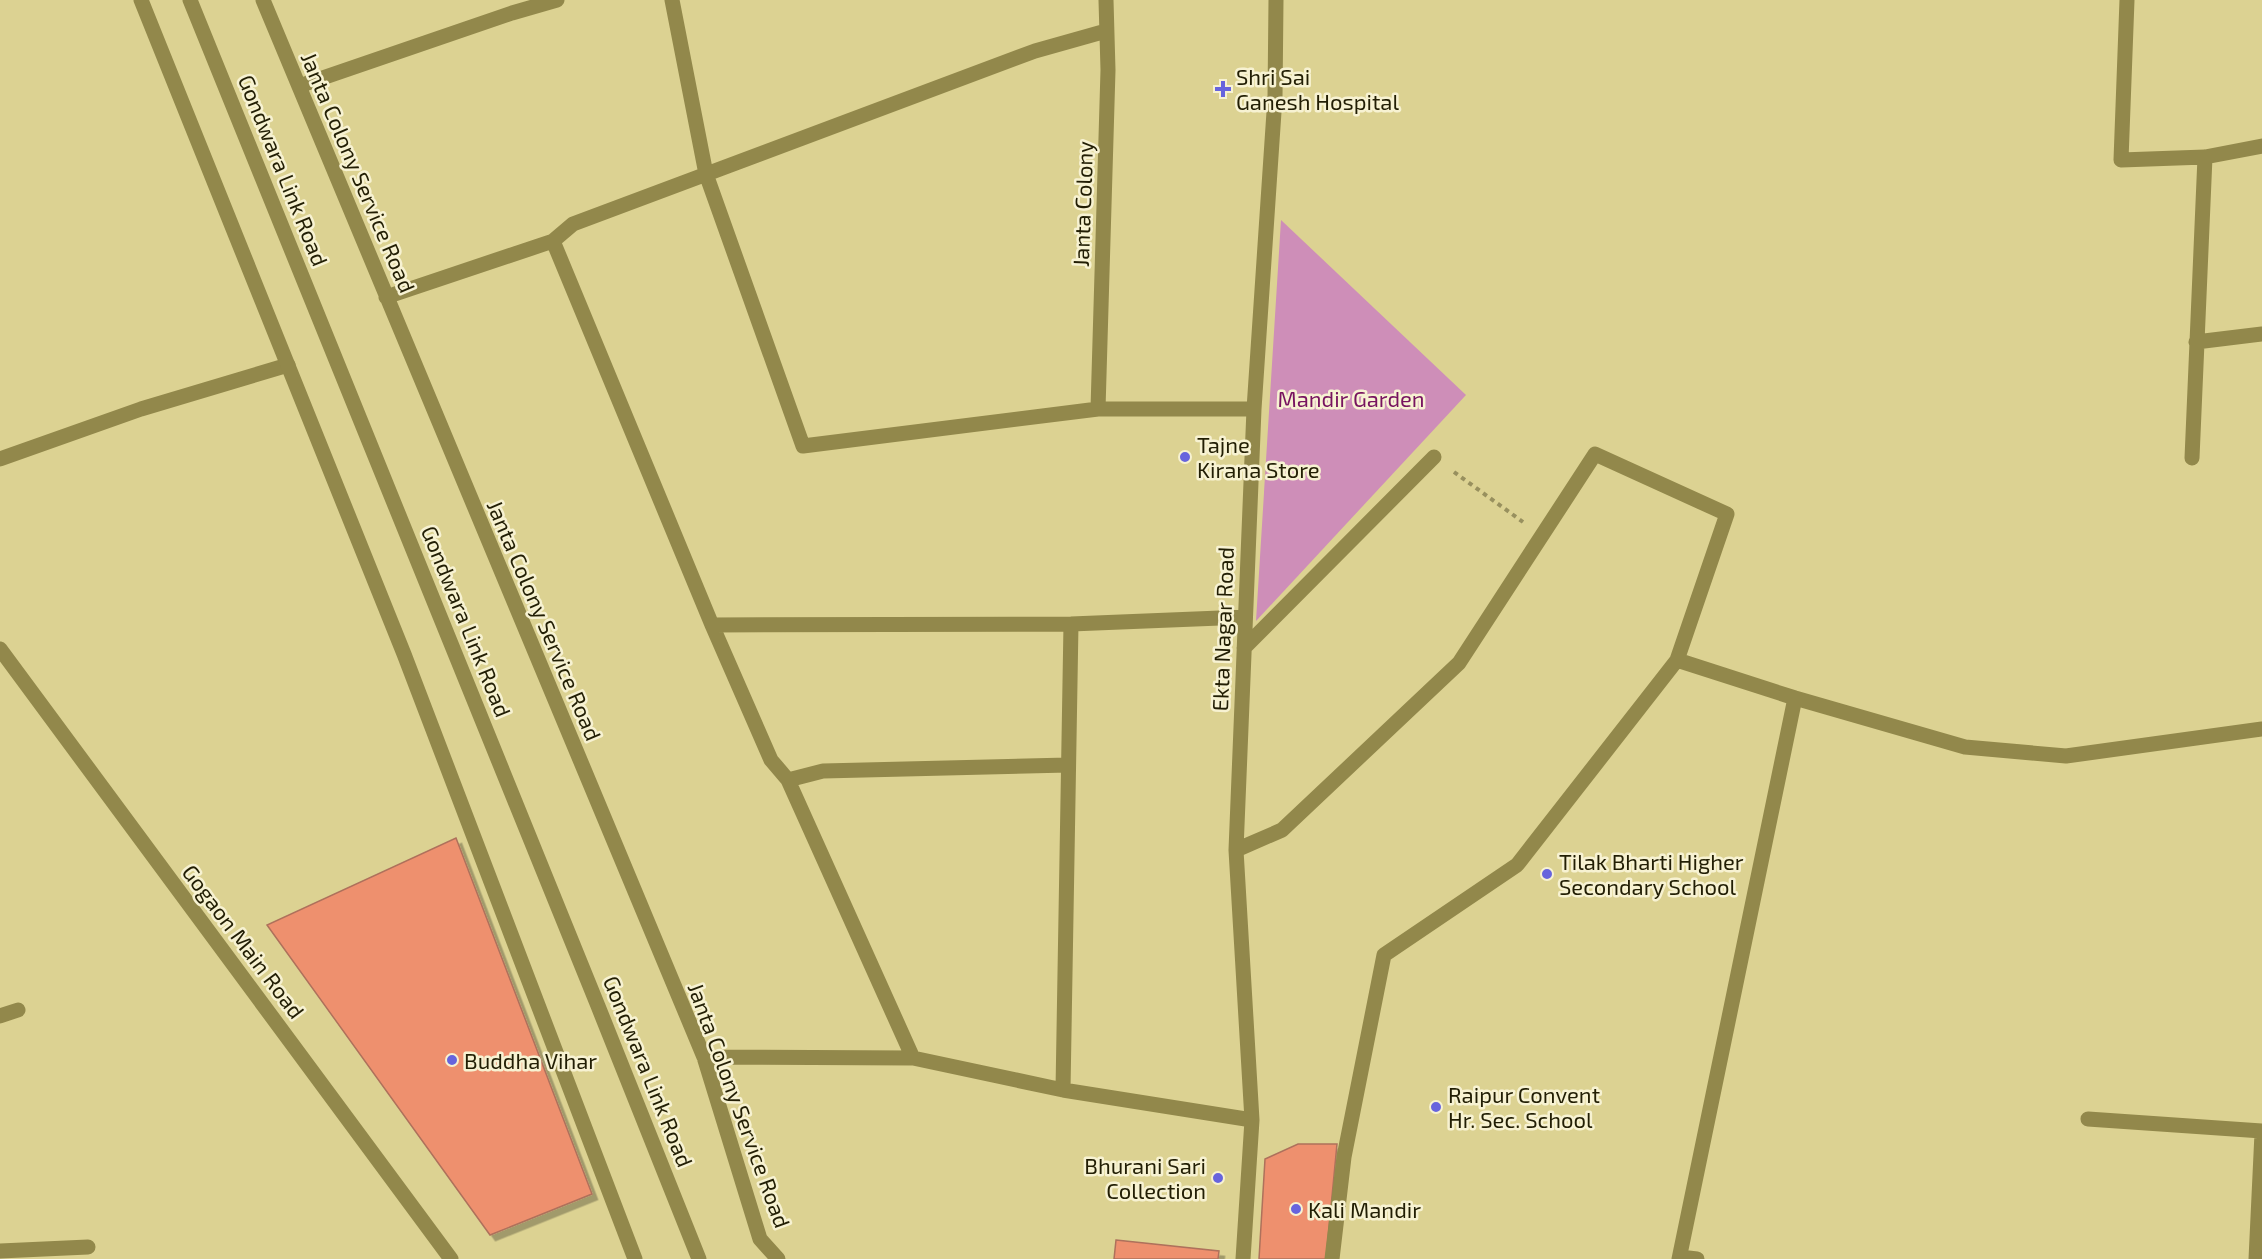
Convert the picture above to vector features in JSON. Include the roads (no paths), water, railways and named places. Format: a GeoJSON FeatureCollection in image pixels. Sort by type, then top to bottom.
{"type":"FeatureCollection","features":[{"type":"Feature","properties":{"kind":"street"},"geometry":{"type":"LineString","coordinates":[[141,0],[404,654],[635,1259]]}},
{"type":"Feature","properties":{"kind":"street","name":"Gondwara Link Road"},"geometry":{"type":"LineString","coordinates":[[190,0],[699,1259]]}},
{"type":"Feature","properties":{"kind":"street","name":"Janta Colony Service Road"},"geometry":{"type":"LineString","coordinates":[[262,0],[704,1057],[760,1239],[778,1259]]}},
{"type":"Feature","properties":{"kind":"street"},"geometry":{"type":"LineString","coordinates":[[298,86],[509,7],[556,0]]}},
{"type":"Feature","properties":{"kind":"street"},"geometry":{"type":"LineString","coordinates":[[672,0],[706,174],[803,446],[1098,409],[1254,409]]}},
{"type":"Feature","properties":{"kind":"street","name":"Janta Colony"},"geometry":{"type":"LineString","coordinates":[[1098,409],[1108,70],[1106,0]]}},
{"type":"Feature","properties":{"kind":"street","name":"Ekta Nagar Road"},"geometry":{"type":"LineString","coordinates":[[1243,1259],[1251,1120],[1236,850],[1254,409],[1275,97],[1276,0]]}},
{"type":"Feature","properties":{"kind":"street"},"geometry":{"type":"LineString","coordinates":[[2127,0],[2121,160],[2205,157],[2262,146]]}},
{"type":"Feature","properties":{"kind":"street"},"geometry":{"type":"LineString","coordinates":[[386,297],[553,241],[573,224],[1035,51],[1106,31]]}},
{"type":"Feature","properties":{"kind":"street"},"geometry":{"type":"LineString","coordinates":[[2192,458],[2205,157]]}},
{"type":"Feature","properties":{"kind":"street"},"geometry":{"type":"LineString","coordinates":[[553,241],[712,625],[771,760],[788,780],[913,1058]]}},
{"type":"Feature","properties":{"kind":"street"},"geometry":{"type":"LineString","coordinates":[[2196,342],[2262,334]]}},
{"type":"Feature","properties":{"kind":"street"},"geometry":{"type":"LineString","coordinates":[[0,459],[141,409],[288,365]]}},
{"type":"Feature","properties":{"kind":"street"},"geometry":{"type":"LineString","coordinates":[[1236,850],[1282,830],[1459,663],[1595,454],[1727,514],[1677,660],[1517,865],[1384,955],[1344,1157],[1332,1259]]}},
{"type":"Feature","properties":{"kind":"street"},"geometry":{"type":"LineString","coordinates":[[1244,648],[1434,457]]}},
{"type":"Feature","properties":{"kind":"street"},"geometry":{"type":"LineString","coordinates":[[712,625],[1071,624],[1245,617]]}},
{"type":"Feature","properties":{"kind":"street"},"geometry":{"type":"LineString","coordinates":[[1064,1090],[1071,624]]}},
{"type":"Feature","properties":{"kind":"street","name":"Gogaon Main Road"},"geometry":{"type":"LineString","coordinates":[[0,649],[448,1258]]}},
{"type":"Feature","properties":{"kind":"street"},"geometry":{"type":"LineString","coordinates":[[1677,660],[1796,698],[1965,747],[2066,756],[2262,729]]}},
{"type":"Feature","properties":{"kind":"street"},"geometry":{"type":"LineString","coordinates":[[1697,1259],[1680,1258],[1796,698]]}},
{"type":"Feature","properties":{"kind":"street"},"geometry":{"type":"LineString","coordinates":[[788,780],[823,771],[1068,765]]}},
{"type":"Feature","properties":{"kind":"street"},"geometry":{"type":"LineString","coordinates":[[0,1016],[18,1011]]}},
{"type":"Feature","properties":{"kind":"street"},"geometry":{"type":"LineString","coordinates":[[704,1057],[913,1058],[1064,1090],[1251,1120]]}},
{"type":"Feature","properties":{"kind":"street"},"geometry":{"type":"LineString","coordinates":[[2088,1119],[2262,1132],[2256,1259]]}},
{"type":"Feature","properties":{"kind":"street"},"geometry":{"type":"LineString","coordinates":[[0,1251],[88,1247]]}},
{"type":"Feature","properties":{"kind":"place","name":"Shri Sai Ganesh Hospital"},"geometry":{"type":"Point","coordinates":[1223,89]}},
{"type":"Feature","properties":{"kind":"place","name":"Tajne Kirana Store"},"geometry":{"type":"Point","coordinates":[1185,457]}},
{"type":"Feature","properties":{"kind":"place","name":"Tilak Bharti Higher Secondary School"},"geometry":{"type":"Point","coordinates":[1547,874]}},
{"type":"Feature","properties":{"kind":"place","name":"Buddha Vihar"},"geometry":{"type":"Point","coordinates":[452,1060]}},
{"type":"Feature","properties":{"kind":"place","name":"Raipur Convent Hr. Sec. School"},"geometry":{"type":"Point","coordinates":[1436,1107]}},
{"type":"Feature","properties":{"kind":"place","name":"Bhurani Sari Collection"},"geometry":{"type":"Point","coordinates":[1218,1178]}},
{"type":"Feature","properties":{"kind":"place","name":"Kali Mandir"},"geometry":{"type":"Point","coordinates":[1296,1209]}},
{"type":"Feature","properties":{"kind":"park label","name":"Mandir Garden"},"geometry":{"type":"Point","coordinates":[1351,398]}}]}
